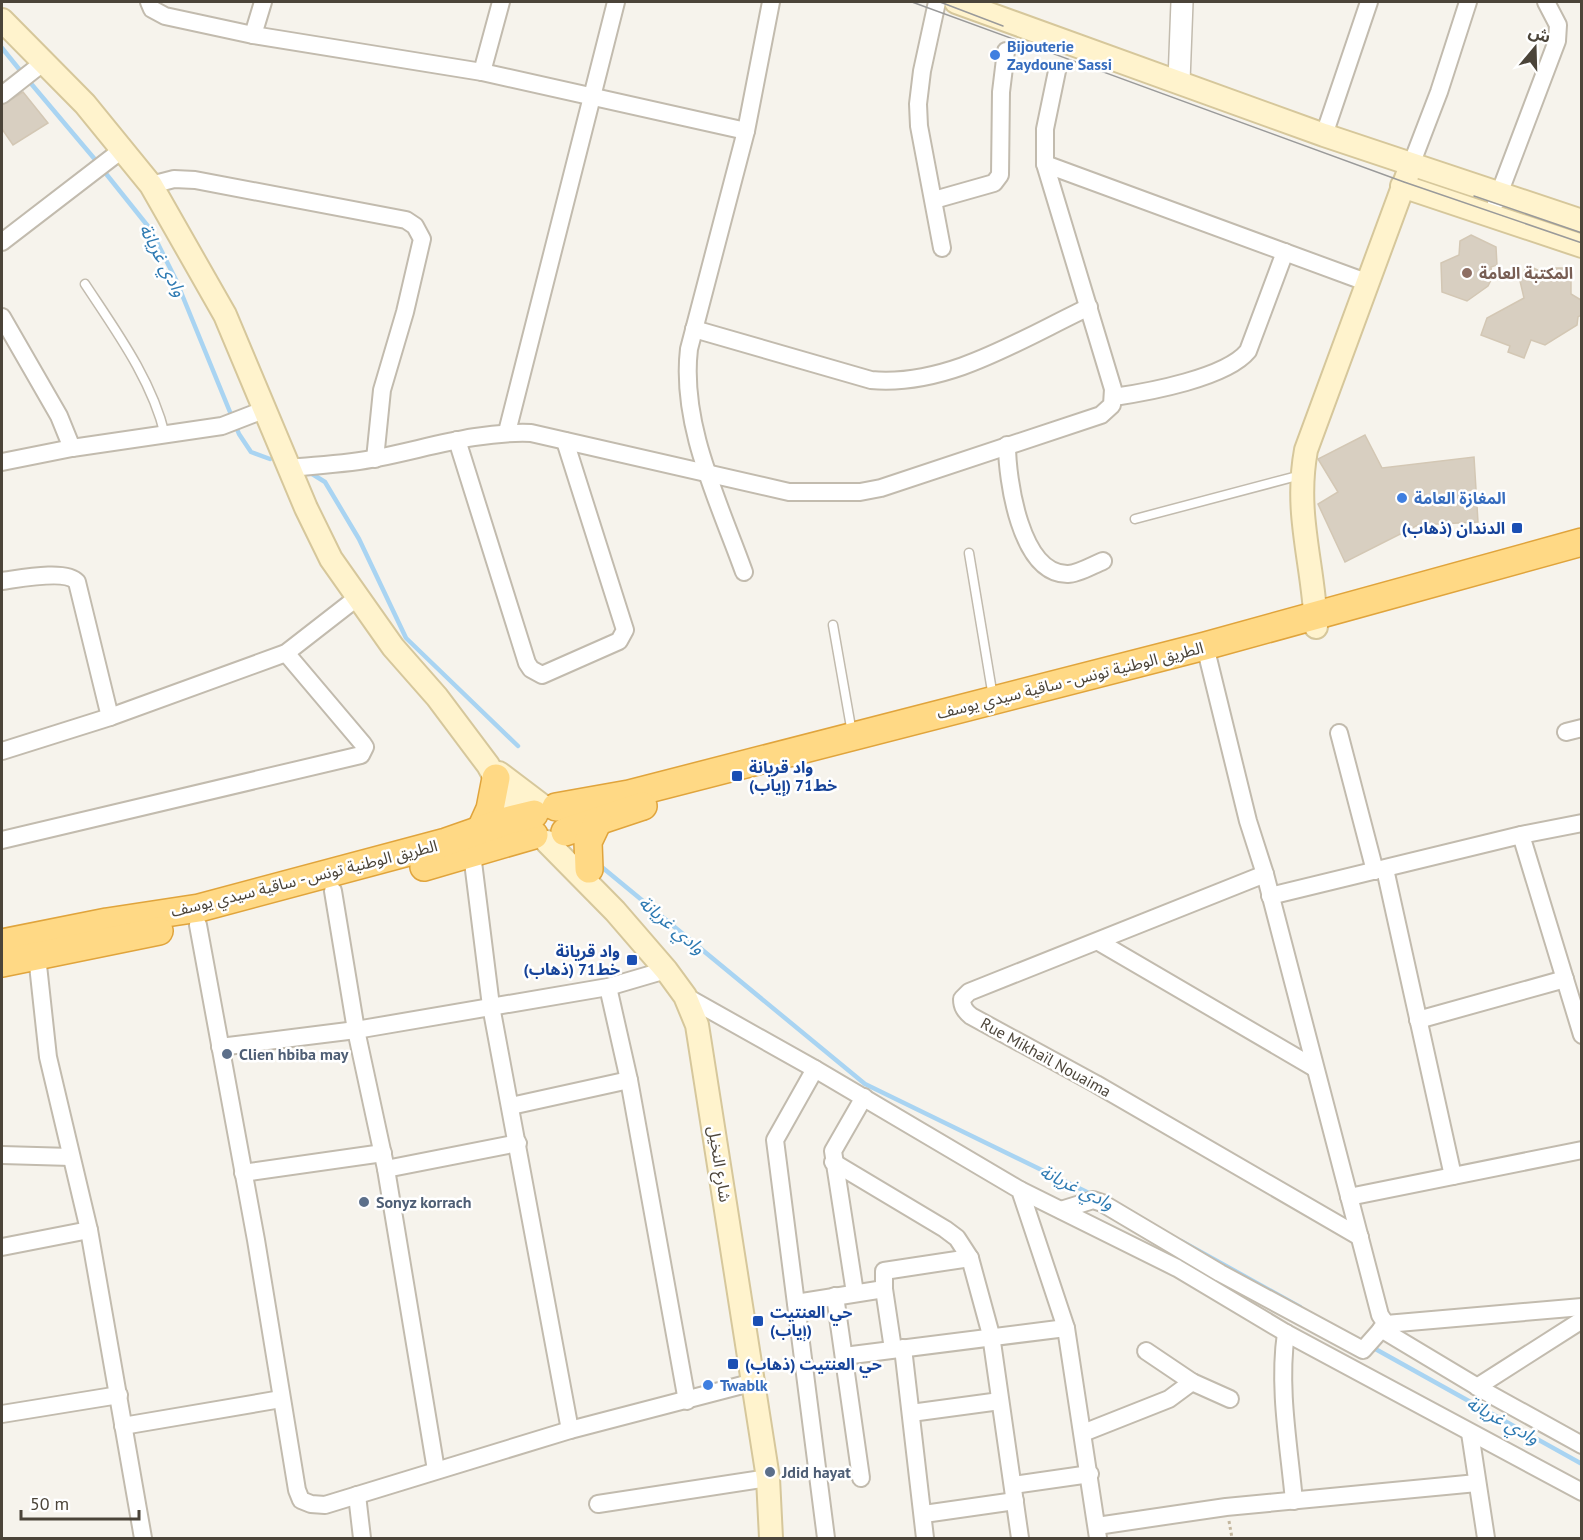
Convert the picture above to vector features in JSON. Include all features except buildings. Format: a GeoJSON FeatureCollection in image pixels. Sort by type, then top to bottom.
{"type":"FeatureCollection","features":[{"type":"Feature","properties":{"kind":"highway","name":"الطريق الوطنية تونس - ساقية سيدي يوسف"},"geometry":{"type":"LineString","coordinates":[[1316,622],[1581,542]]}},
{"type":"Feature","properties":{"kind":"highway","name":"الطريق الوطنية تونس - ساقية سيدي يوسف"},"geometry":{"type":"LineString","coordinates":[[541,823],[598,821],[642,806],[1316,622],[1581,556]]}},
{"type":"Feature","properties":{"kind":"highway","name":"الطريق الوطنية تونس - ساقية سيدي يوسف"},"geometry":{"type":"LineString","coordinates":[[2,963],[198,926],[333,891],[476,841],[541,823],[629,794],[994,700],[1206,652]]}},
{"type":"Feature","properties":{"kind":"highway"},"geometry":{"type":"LineString","coordinates":[[476,841],[490,809],[492,771]]}},
{"type":"Feature","properties":{"kind":"highway"},"geometry":{"type":"LineString","coordinates":[[589,869],[588,842],[598,821]]}},
{"type":"Feature","properties":{"kind":"highway","name":"الطريق الوطنية تونس - ساقية سيدي يوسف"},"geometry":{"type":"LineString","coordinates":[[2,944],[106,922],[199,908],[446,842],[476,841]]}},
{"type":"Feature","properties":{"kind":"main road"},"geometry":{"type":"LineString","coordinates":[[956,2],[1324,135],[1581,221]]}},
{"type":"Feature","properties":{"kind":"main road"},"geometry":{"type":"LineString","coordinates":[[2,20],[39,65],[85,104],[151,185],[225,315],[255,413],[289,468],[331,559],[393,647],[437,697],[492,771],[589,869],[615,911]]}},
{"type":"Feature","properties":{"kind":"main road"},"geometry":{"type":"LineString","coordinates":[[1316,622],[1303,532],[1302,475],[1306,450],[1318,411],[1411,165]]}},
{"type":"Feature","properties":{"kind":"main road"},"geometry":{"type":"LineString","coordinates":[[1402,186],[1581,246]]}},
{"type":"Feature","properties":{"kind":"main road","name":"شارع النخيل"},"geometry":{"type":"LineString","coordinates":[[541,823],[666,970],[685,996],[702,1048],[768,1478],[771,1539]]}},
{"type":"Feature","properties":{"kind":"street"},"geometry":{"type":"LineString","coordinates":[[149,2],[153,9],[165,16],[253,35],[482,72],[746,131]]}},
{"type":"Feature","properties":{"kind":"street"},"geometry":{"type":"LineString","coordinates":[[253,35],[263,2]]}},
{"type":"Feature","properties":{"kind":"street"},"geometry":{"type":"LineString","coordinates":[[482,72],[501,2]]}},
{"type":"Feature","properties":{"kind":"street"},"geometry":{"type":"LineString","coordinates":[[507,432],[616,2]]}},
{"type":"Feature","properties":{"kind":"street"},"geometry":{"type":"LineString","coordinates":[[744,572],[708,473],[688,402],[686,373],[694,329],[746,131],[771,2]]}},
{"type":"Feature","properties":{"kind":"street"},"geometry":{"type":"LineString","coordinates":[[937,2],[922,71],[918,104],[919,126],[942,248]]}},
{"type":"Feature","properties":{"kind":"street"},"geometry":{"type":"LineString","coordinates":[[1179,81],[1182,2]]}},
{"type":"Feature","properties":{"kind":"street"},"geometry":{"type":"LineString","coordinates":[[1324,135],[1369,2]]}},
{"type":"Feature","properties":{"kind":"street"},"geometry":{"type":"LineString","coordinates":[[1411,165],[1439,92],[1468,2]]}},
{"type":"Feature","properties":{"kind":"street"},"geometry":{"type":"LineString","coordinates":[[1491,217],[1557,41],[1558,25],[1546,2]]}},
{"type":"Feature","properties":{"kind":"street"},"geometry":{"type":"LineString","coordinates":[[934,200],[994,183],[1000,175],[1001,92],[1006,51]]}},
{"type":"Feature","properties":{"kind":"street"},"geometry":{"type":"LineString","coordinates":[[2,95],[39,65]]}},
{"type":"Feature","properties":{"kind":"street"},"geometry":{"type":"LineString","coordinates":[[289,468],[375,459],[457,440],[507,432],[548,435],[565,441],[789,492],[860,492],[881,488],[1101,415],[1108,410],[1114,397],[1046,164],[1045,129],[1057,71]]}},
{"type":"Feature","properties":{"kind":"street"},"geometry":{"type":"LineString","coordinates":[[2,242],[123,149]]}},
{"type":"Feature","properties":{"kind":"street"},"geometry":{"type":"LineString","coordinates":[[1046,164],[1366,282]]}},
{"type":"Feature","properties":{"kind":"street"},"geometry":{"type":"LineString","coordinates":[[151,185],[174,179],[195,180],[406,220],[415,226],[422,239],[405,312],[382,390],[375,459]]}},
{"type":"Feature","properties":{"kind":"street"},"geometry":{"type":"LineString","coordinates":[[1114,397],[1157,389],[1229,368],[1241,359],[1248,351],[1285,252]]}},
{"type":"Feature","properties":{"kind":"street"},"geometry":{"type":"LineString","coordinates":[[694,329],[871,380],[888,382],[934,375],[963,366],[1089,307]]}},
{"type":"Feature","properties":{"kind":"street"},"geometry":{"type":"LineString","coordinates":[[2,317],[59,416],[72,448]]}},
{"type":"Feature","properties":{"kind":"street"},"geometry":{"type":"LineString","coordinates":[[2,462],[72,448],[222,426],[255,413]]}},
{"type":"Feature","properties":{"kind":"street"},"geometry":{"type":"LineString","coordinates":[[457,440],[527,663],[531,669],[542,675],[619,641],[625,630],[565,441]]}},
{"type":"Feature","properties":{"kind":"street"},"geometry":{"type":"LineString","coordinates":[[1007,445],[1007,467],[1013,508],[1025,537],[1040,561],[1050,568],[1067,574],[1103,561]]}},
{"type":"Feature","properties":{"kind":"street"},"geometry":{"type":"LineString","coordinates":[[2,580],[62,575],[74,578],[77,582],[110,717]]}},
{"type":"Feature","properties":{"kind":"street"},"geometry":{"type":"LineString","coordinates":[[2,751],[110,717],[286,653],[358,597]]}},
{"type":"Feature","properties":{"kind":"street"},"geometry":{"type":"LineString","coordinates":[[1206,652],[1313,1066],[1384,1327],[1478,1387],[1581,1445]]}},
{"type":"Feature","properties":{"kind":"street"},"geometry":{"type":"LineString","coordinates":[[2,840],[361,754],[365,747],[363,744],[286,653]]}},
{"type":"Feature","properties":{"kind":"street"},"geometry":{"type":"LineString","coordinates":[[1339,733],[1380,870],[1418,1020],[1453,1176]]}},
{"type":"Feature","properties":{"kind":"street"},"geometry":{"type":"LineString","coordinates":[[1270,896],[1521,836],[1581,824]]}},
{"type":"Feature","properties":{"kind":"street"},"geometry":{"type":"LineString","coordinates":[[1521,836],[1581,1035]]}},
{"type":"Feature","properties":{"kind":"street"},"geometry":{"type":"LineString","coordinates":[[476,841],[491,1006],[570,1430]]}},
{"type":"Feature","properties":{"kind":"street","name":"Rue Mikhaïl Nouaima"},"geometry":{"type":"LineString","coordinates":[[1265,874],[969,992],[962,999],[964,1010],[1360,1237]]}},
{"type":"Feature","properties":{"kind":"street"},"geometry":{"type":"LineString","coordinates":[[333,891],[356,1030],[385,1161],[436,1470]]}},
{"type":"Feature","properties":{"kind":"street"},"geometry":{"type":"LineString","coordinates":[[198,926],[297,1490],[301,1500],[311,1504],[325,1505],[570,1430],[754,1382]]}},
{"type":"Feature","properties":{"kind":"street"},"geometry":{"type":"LineString","coordinates":[[1099,942],[1313,1066]]}},
{"type":"Feature","properties":{"kind":"street"},"geometry":{"type":"LineString","coordinates":[[37,956],[48,1057],[88,1230],[143,1539]]}},
{"type":"Feature","properties":{"kind":"street"},"geometry":{"type":"LineString","coordinates":[[219,1047],[356,1030],[608,987],[666,970]]}},
{"type":"Feature","properties":{"kind":"street"},"geometry":{"type":"LineString","coordinates":[[1418,1020],[1565,979]]}},
{"type":"Feature","properties":{"kind":"street"},"geometry":{"type":"LineString","coordinates":[[608,987],[629,1080],[687,1401]]}},
{"type":"Feature","properties":{"kind":"street"},"geometry":{"type":"LineString","coordinates":[[685,996],[864,1097],[1020,1190],[1177,1268],[1286,1333],[1581,1492]]}},
{"type":"Feature","properties":{"kind":"street"},"geometry":{"type":"LineString","coordinates":[[815,1069],[775,1140],[828,1538]]}},
{"type":"Feature","properties":{"kind":"street"},"geometry":{"type":"LineString","coordinates":[[511,1106],[629,1080]]}},
{"type":"Feature","properties":{"kind":"street"},"geometry":{"type":"LineString","coordinates":[[855,1293],[833,1162],[835,1143],[864,1097]]}},
{"type":"Feature","properties":{"kind":"street"},"geometry":{"type":"LineString","coordinates":[[243,1173],[385,1161],[518,1143]]}},
{"type":"Feature","properties":{"kind":"street"},"geometry":{"type":"LineString","coordinates":[[1349,1197],[1581,1150]]}},
{"type":"Feature","properties":{"kind":"street"},"geometry":{"type":"LineString","coordinates":[[2,1155],[71,1157]]}},
{"type":"Feature","properties":{"kind":"street"},"geometry":{"type":"LineString","coordinates":[[833,1162],[945,1229],[957,1238],[970,1258],[991,1335],[1020,1539]]}},
{"type":"Feature","properties":{"kind":"street"},"geometry":{"type":"LineString","coordinates":[[1020,1190],[1066,1328],[1098,1533],[1226,1507],[1476,1483]]}},
{"type":"Feature","properties":{"kind":"street"},"geometry":{"type":"LineString","coordinates":[[1061,1210],[1093,1200],[1102,1203],[1220,1273],[1363,1350]]}},
{"type":"Feature","properties":{"kind":"street"},"geometry":{"type":"LineString","coordinates":[[2,1247],[88,1230]]}},
{"type":"Feature","properties":{"kind":"street"},"geometry":{"type":"LineString","coordinates":[[925,1539],[911,1413],[882,1276],[888,1269],[970,1258]]}},
{"type":"Feature","properties":{"kind":"street"},"geometry":{"type":"LineString","coordinates":[[796,1303],[884,1289]]}},
{"type":"Feature","properties":{"kind":"street"},"geometry":{"type":"LineString","coordinates":[[835,1296],[861,1478]]}},
{"type":"Feature","properties":{"kind":"street"},"geometry":{"type":"LineString","coordinates":[[1352,1368],[1363,1350],[1384,1327],[1581,1306]]}},
{"type":"Feature","properties":{"kind":"street"},"geometry":{"type":"LineString","coordinates":[[1478,1387],[1581,1320]]}},
{"type":"Feature","properties":{"kind":"street"},"geometry":{"type":"LineString","coordinates":[[844,1356],[991,1335],[1066,1328]]}},
{"type":"Feature","properties":{"kind":"street"},"geometry":{"type":"LineString","coordinates":[[1286,1333],[1283,1356],[1285,1414],[1294,1502]]}},
{"type":"Feature","properties":{"kind":"street"},"geometry":{"type":"LineString","coordinates":[[1146,1351],[1192,1382],[1230,1400]]}},
{"type":"Feature","properties":{"kind":"street"},"geometry":{"type":"LineString","coordinates":[[1083,1433],[1169,1399],[1192,1382]]}},
{"type":"Feature","properties":{"kind":"street"},"geometry":{"type":"LineString","coordinates":[[2,1414],[119,1395]]}},
{"type":"Feature","properties":{"kind":"street"},"geometry":{"type":"LineString","coordinates":[[123,1425],[281,1399]]}},
{"type":"Feature","properties":{"kind":"street"},"geometry":{"type":"LineString","coordinates":[[911,1413],[1000,1401]]}},
{"type":"Feature","properties":{"kind":"street"},"geometry":{"type":"LineString","coordinates":[[1470,1433],[1486,1539]]}},
{"type":"Feature","properties":{"kind":"street"},"geometry":{"type":"LineString","coordinates":[[924,1514],[1090,1474]]}},
{"type":"Feature","properties":{"kind":"street"},"geometry":{"type":"LineString","coordinates":[[598,1504],[768,1478]]}},
{"type":"Feature","properties":{"kind":"street"},"geometry":{"type":"LineString","coordinates":[[357,1495],[362,1539]]}},
{"type":"Feature","properties":{"kind":"lane"},"geometry":{"type":"LineString","coordinates":[[85,284],[129,352],[158,406],[165,435]]}},
{"type":"Feature","properties":{"kind":"lane"},"geometry":{"type":"LineString","coordinates":[[1136,519],[1302,475]]}},
{"type":"Feature","properties":{"kind":"lane"},"geometry":{"type":"LineString","coordinates":[[969,553],[994,700]]}},
{"type":"Feature","properties":{"kind":"lane"},"geometry":{"type":"LineString","coordinates":[[832,625],[853,736]]}},
{"type":"Feature","properties":{"kind":"waterway","name":"وادي غريانة"},"geometry":{"type":"LineString","coordinates":[[2,48],[23,74]]}},
{"type":"Feature","properties":{"kind":"waterway","name":"وادي غريانة"},"geometry":{"type":"LineString","coordinates":[[28,80],[98,163]]}},
{"type":"Feature","properties":{"kind":"waterway","name":"وادي غريانة"},"geometry":{"type":"LineString","coordinates":[[103,170],[151,230],[176,280],[239,434],[251,452],[270,459]]}},
{"type":"Feature","properties":{"kind":"waterway","name":"وادي غريانة"},"geometry":{"type":"LineString","coordinates":[[309,472],[325,482],[359,539],[406,638],[518,746]]}},
{"type":"Feature","properties":{"kind":"waterway","name":"وادي غريانة"},"geometry":{"type":"LineString","coordinates":[[603,868],[865,1084],[1091,1194]]}},
{"type":"Feature","properties":{"kind":"waterway","name":"وادي غريانة"},"geometry":{"type":"LineString","coordinates":[[1181,1241],[1300,1307]]}},
{"type":"Feature","properties":{"kind":"waterway","name":"وادي غريانة"},"geometry":{"type":"LineString","coordinates":[[1370,1346],[1582,1464]]}},
{"type":"Feature","properties":{"kind":"tram line"},"geometry":{"type":"LineString","coordinates":[[912,2],[1404,182],[1582,243]]}},
{"type":"Feature","properties":{"kind":"tram line"},"geometry":{"type":"LineString","coordinates":[[940,2],[1003,26]]}},
{"type":"Feature","properties":{"kind":"tram line"},"geometry":{"type":"LineString","coordinates":[[1474,196],[1582,233]]}},
{"type":"Feature","properties":{"kind":"place","name":"Bijouterie Zaydoune Sassi"},"geometry":{"type":"Point","coordinates":[995,55]}},
{"type":"Feature","properties":{"kind":"place","name":"المكتبة العامة"},"geometry":{"type":"Point","coordinates":[1467,273]}},
{"type":"Feature","properties":{"kind":"place","name":"المغازة العامة"},"geometry":{"type":"Point","coordinates":[1402,498]}},
{"type":"Feature","properties":{"kind":"place","name":"الدندان (ذهاب)"},"geometry":{"type":"Point","coordinates":[1517,528]}},
{"type":"Feature","properties":{"kind":"place","name":"واد قريانة خط71 (إياب)"},"geometry":{"type":"Point","coordinates":[737,776]}},
{"type":"Feature","properties":{"kind":"place","name":"واد قريانة خط71 (ذهاب)"},"geometry":{"type":"Point","coordinates":[632,960]}},
{"type":"Feature","properties":{"kind":"place","name":"Clien hbiba may"},"geometry":{"type":"Point","coordinates":[227,1054]}},
{"type":"Feature","properties":{"kind":"place","name":"Sonyz korrach"},"geometry":{"type":"Point","coordinates":[364,1202]}},
{"type":"Feature","properties":{"kind":"place","name":"حي العنتيت (إياب)"},"geometry":{"type":"Point","coordinates":[758,1321]}},
{"type":"Feature","properties":{"kind":"place","name":"حي العنتيت (ذهاب)"},"geometry":{"type":"Point","coordinates":[733,1364]}},
{"type":"Feature","properties":{"kind":"place","name":"Twablk"},"geometry":{"type":"Point","coordinates":[708,1385]}},
{"type":"Feature","properties":{"kind":"place","name":"Jdid hayat"},"geometry":{"type":"Point","coordinates":[770,1472]}}]}
